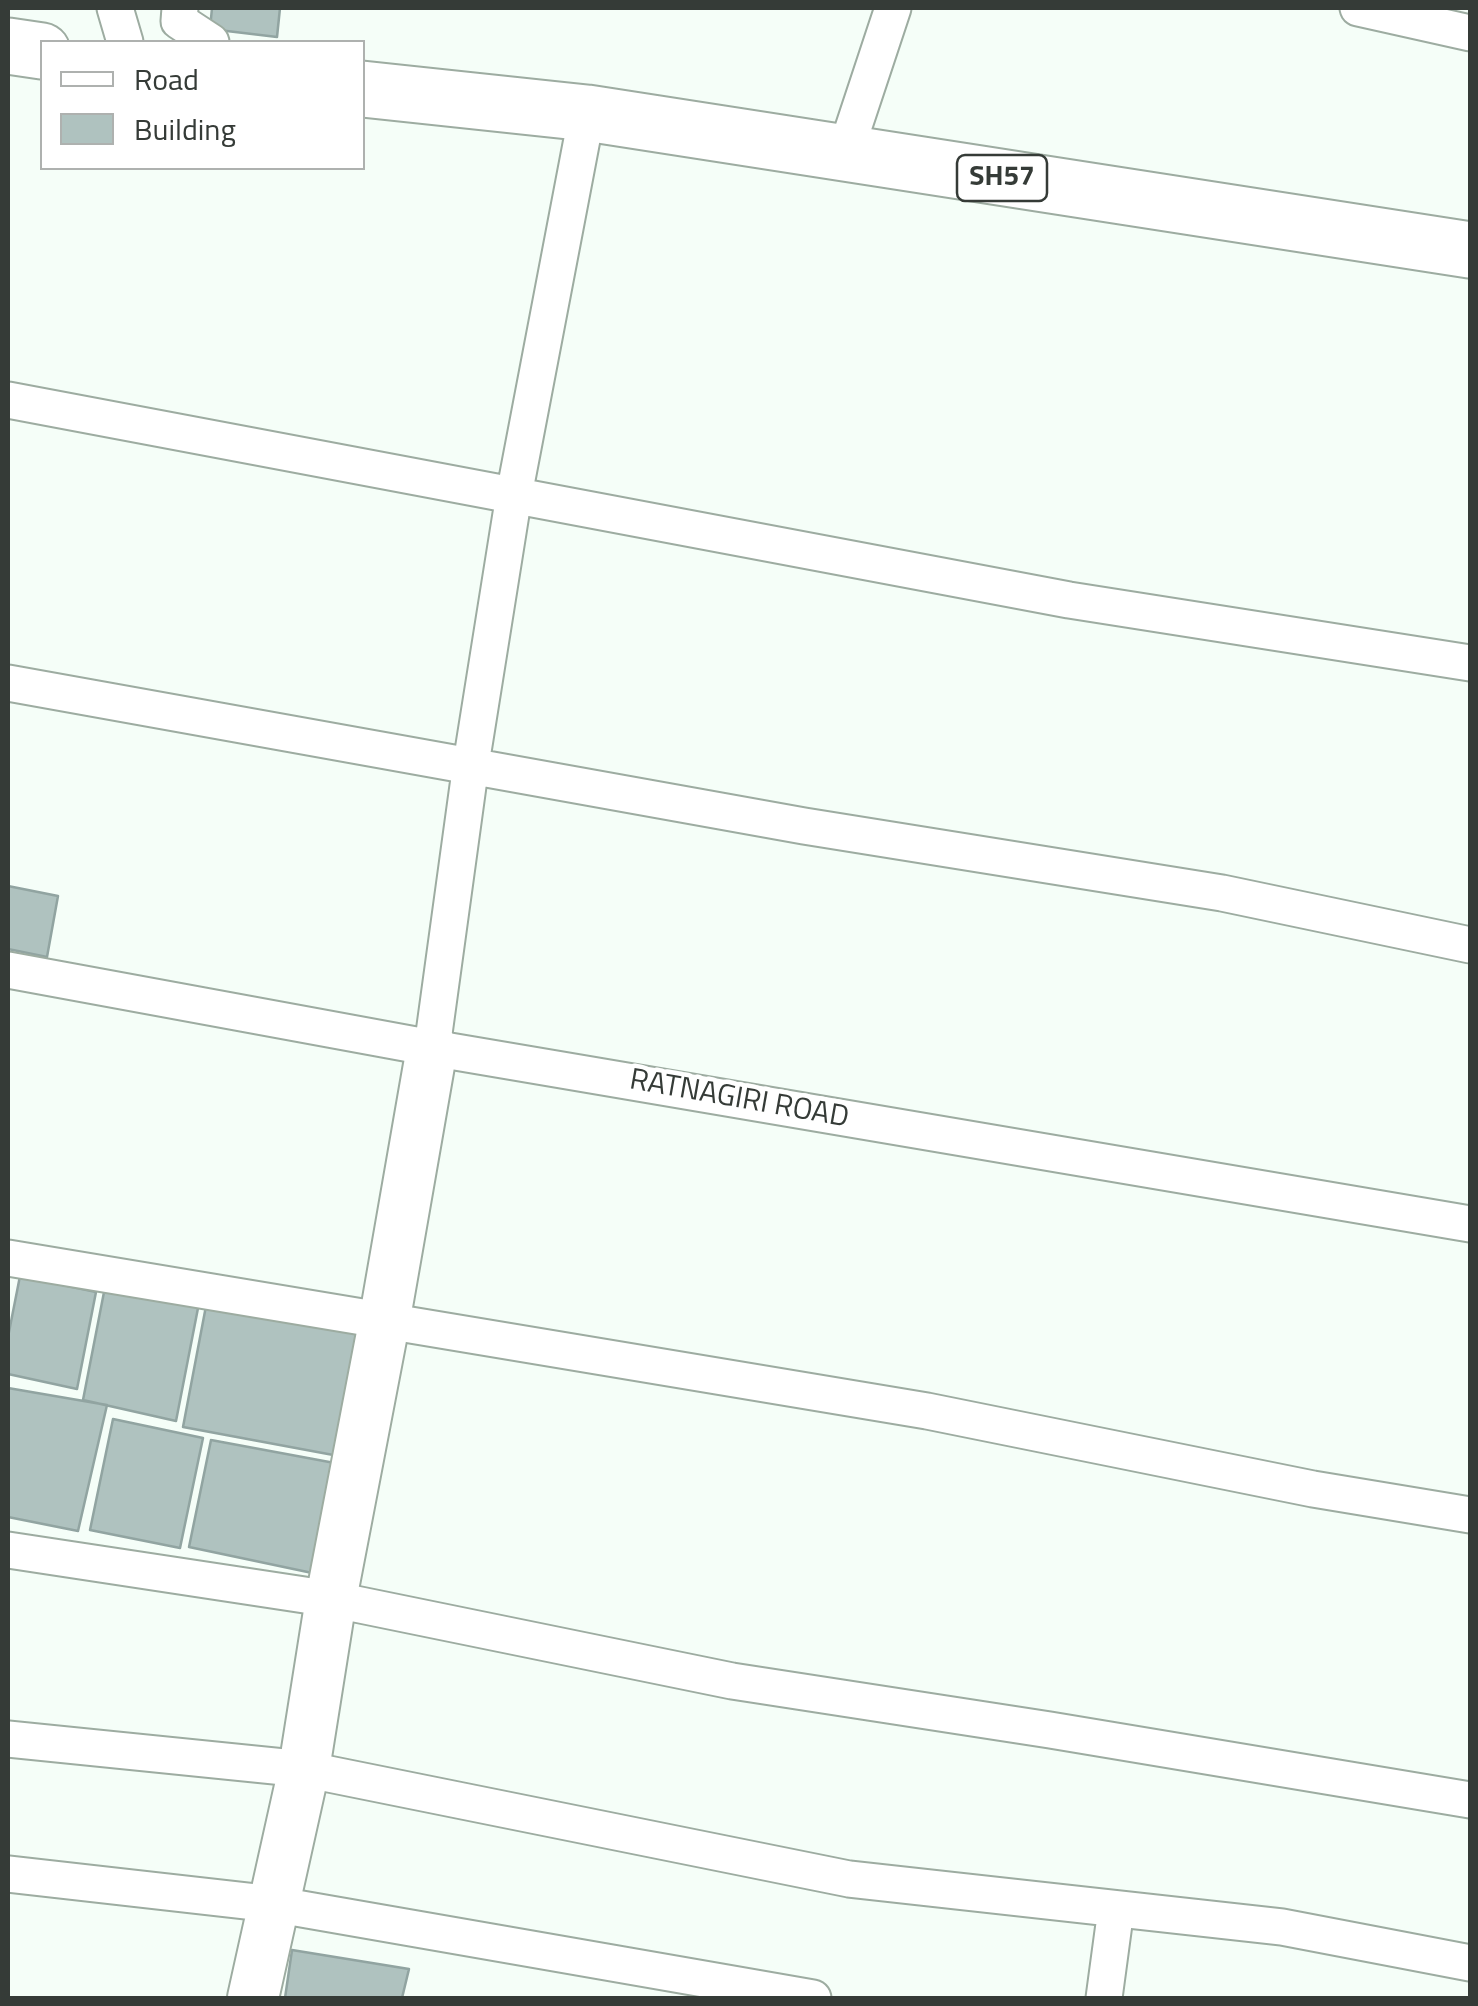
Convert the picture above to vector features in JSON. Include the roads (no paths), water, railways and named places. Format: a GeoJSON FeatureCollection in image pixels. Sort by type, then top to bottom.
{"type":"FeatureCollection","features":[{"type":"Feature","properties":{"kind":"main road"},"geometry":{"type":"LineString","coordinates":[[8,46],[40,51]]}},
{"type":"Feature","properties":{"kind":"main road","name":"SH57"},"geometry":{"type":"LineString","coordinates":[[365,89],[586,113],[1470,250]]}},
{"type":"Feature","properties":{"kind":"street"},"geometry":{"type":"LineString","coordinates":[[115,8],[124,40]]}},
{"type":"Feature","properties":{"kind":"street"},"geometry":{"type":"LineString","coordinates":[[180,8],[180,21],[208,40]]}},
{"type":"Feature","properties":{"kind":"street"},"geometry":{"type":"LineString","coordinates":[[845,153],[893,8]]}},
{"type":"Feature","properties":{"kind":"street"},"geometry":{"type":"LineString","coordinates":[[1358,8],[1470,33]]}},
{"type":"Feature","properties":{"kind":"street"},"geometry":{"type":"LineString","coordinates":[[253,1998],[304,1769],[331,1599],[384,1323],[432,1048],[471,764],[514,495],[586,113]]}},
{"type":"Feature","properties":{"kind":"street"},"geometry":{"type":"LineString","coordinates":[[8,400],[1070,600],[1470,663]]}},
{"type":"Feature","properties":{"kind":"street"},"geometry":{"type":"LineString","coordinates":[[8,683],[804,826],[1222,893],[1470,945]]}},
{"type":"Feature","properties":{"kind":"street","name":"RATNAGIRI ROAD"},"geometry":{"type":"LineString","coordinates":[[8,970],[432,1048],[1470,1224]]}},
{"type":"Feature","properties":{"kind":"street"},"geometry":{"type":"LineString","coordinates":[[8,1258],[927,1410],[1312,1488],[1470,1515]]}},
{"type":"Feature","properties":{"kind":"street"},"geometry":{"type":"LineString","coordinates":[[8,1550],[331,1599],[732,1681],[1470,1800]]}},
{"type":"Feature","properties":{"kind":"street"},"geometry":{"type":"LineString","coordinates":[[8,1740],[304,1769],[848,1879],[1282,1927],[1470,1963]]}},
{"type":"Feature","properties":{"kind":"street"},"geometry":{"type":"LineString","coordinates":[[8,1874],[273,1904],[813,1998]]}},
{"type":"Feature","properties":{"kind":"street"},"geometry":{"type":"LineString","coordinates":[[1104,1998],[1116,1909]]}}]}
